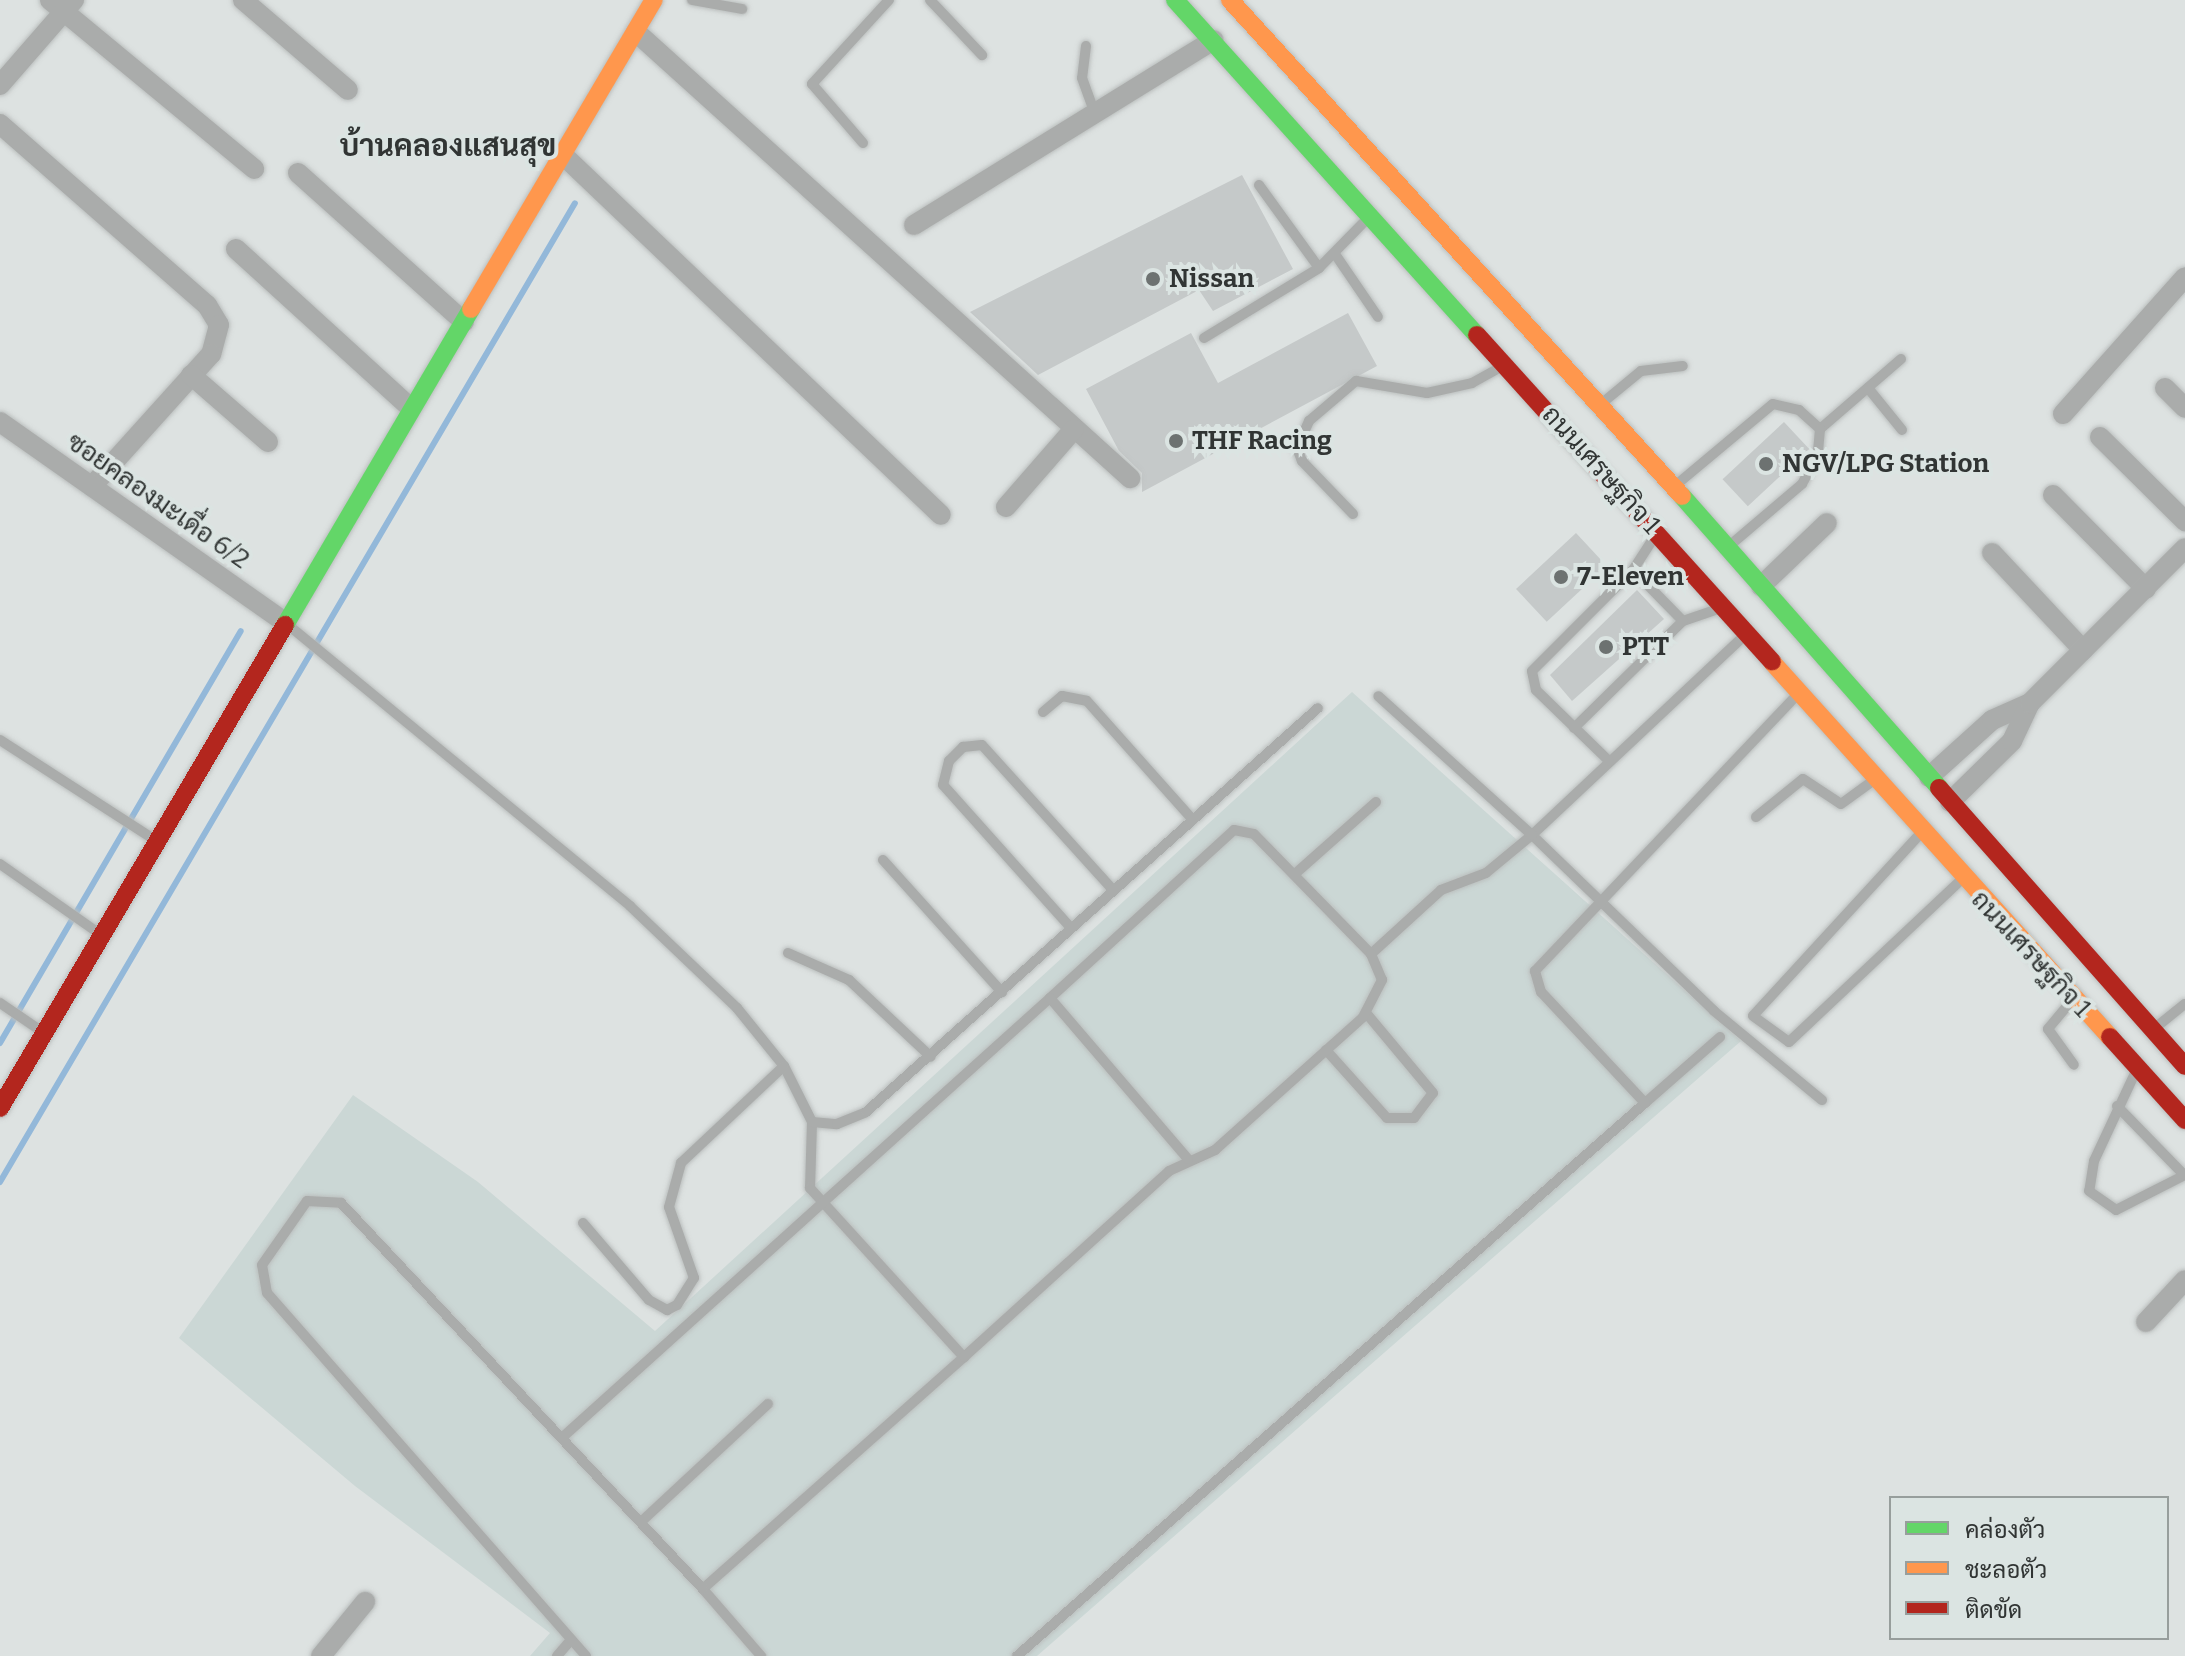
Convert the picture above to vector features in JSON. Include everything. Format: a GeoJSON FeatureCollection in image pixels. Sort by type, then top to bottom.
{"type":"FeatureCollection","features":[{"type":"Feature","properties":{"kind":"main road"},"geometry":{"type":"LineString","coordinates":[[0,1108],[155,840],[654,0]]}},
{"type":"Feature","properties":{"kind":"main road","name":"ถนนเศรษฐกิจ 1"},"geometry":{"type":"LineString","coordinates":[[1175,0],[1373,213],[1962,879],[2185,1120]]}},
{"type":"Feature","properties":{"kind":"main road"},"geometry":{"type":"LineString","coordinates":[[1190,16],[1206,0]]}},
{"type":"Feature","properties":{"kind":"main road","name":"ถนนเศรษฐกิจ 1"},"geometry":{"type":"LineString","coordinates":[[1230,0],[1674,487],[2185,1066]]}},
{"type":"Feature","properties":{"kind":"street"},"geometry":{"type":"LineString","coordinates":[[243,0],[348,90]]}},
{"type":"Feature","properties":{"kind":"street"},"geometry":{"type":"LineString","coordinates":[[0,85],[63,4],[254,169]]}},
{"type":"Feature","properties":{"kind":"street"},"geometry":{"type":"LineString","coordinates":[[636,32],[1130,478]]}},
{"type":"Feature","properties":{"kind":"street"},"geometry":{"type":"LineString","coordinates":[[914,225],[1214,40]]}},
{"type":"Feature","properties":{"kind":"street"},"geometry":{"type":"LineString","coordinates":[[0,124],[207,305],[219,325],[218,342],[92,486]]}},
{"type":"Feature","properties":{"kind":"street"},"geometry":{"type":"LineString","coordinates":[[562,154],[941,515]]}},
{"type":"Feature","properties":{"kind":"street"},"geometry":{"type":"LineString","coordinates":[[298,173],[464,322]]}},
{"type":"Feature","properties":{"kind":"street"},"geometry":{"type":"LineString","coordinates":[[236,249],[411,408]]}},
{"type":"Feature","properties":{"kind":"street"},"geometry":{"type":"LineString","coordinates":[[2063,414],[2185,277]]}},
{"type":"Feature","properties":{"kind":"street"},"geometry":{"type":"LineString","coordinates":[[191,375],[268,442]]}},
{"type":"Feature","properties":{"kind":"street"},"geometry":{"type":"LineString","coordinates":[[2165,388],[2185,408]]}},
{"type":"Feature","properties":{"kind":"street","name":"ซอยคลองมะเดื่อ 6/2"},"geometry":{"type":"LineString","coordinates":[[0,422],[286,623]]}},
{"type":"Feature","properties":{"kind":"street"},"geometry":{"type":"LineString","coordinates":[[1006,507],[1074,429]]}},
{"type":"Feature","properties":{"kind":"street"},"geometry":{"type":"LineString","coordinates":[[2100,437],[2185,521]]}},
{"type":"Feature","properties":{"kind":"street"},"geometry":{"type":"LineString","coordinates":[[2053,495],[2146,589]]}},
{"type":"Feature","properties":{"kind":"street"},"geometry":{"type":"LineString","coordinates":[[1761,586],[1827,523]]}},
{"type":"Feature","properties":{"kind":"street"},"geometry":{"type":"LineString","coordinates":[[1950,802],[2012,741],[2030,703],[2185,548]]}},
{"type":"Feature","properties":{"kind":"street"},"geometry":{"type":"LineString","coordinates":[[1992,553],[2083,650]]}},
{"type":"Feature","properties":{"kind":"street"},"geometry":{"type":"LineString","coordinates":[[1929,777],[1992,720],[2030,703]]}},
{"type":"Feature","properties":{"kind":"street"},"geometry":{"type":"LineString","coordinates":[[2146,1322],[2185,1280]]}},
{"type":"Feature","properties":{"kind":"street"},"geometry":{"type":"LineString","coordinates":[[321,1656],[365,1602]]}},
{"type":"Feature","properties":{"kind":"lane"},"geometry":{"type":"LineString","coordinates":[[692,0],[742,9]]}},
{"type":"Feature","properties":{"kind":"lane"},"geometry":{"type":"LineString","coordinates":[[863,143],[812,84],[889,0]]}},
{"type":"Feature","properties":{"kind":"lane"},"geometry":{"type":"LineString","coordinates":[[930,0],[982,55]]}},
{"type":"Feature","properties":{"kind":"lane"},"geometry":{"type":"LineString","coordinates":[[1086,46],[1084,87],[1095,113]]}},
{"type":"Feature","properties":{"kind":"lane"},"geometry":{"type":"LineString","coordinates":[[1259,185],[1319,268]]}},
{"type":"Feature","properties":{"kind":"lane"},"geometry":{"type":"LineString","coordinates":[[1204,338],[1319,268],[1373,213]]}},
{"type":"Feature","properties":{"kind":"lane"},"geometry":{"type":"LineString","coordinates":[[1335,254],[1378,317]]}},
{"type":"Feature","properties":{"kind":"lane"},"geometry":{"type":"LineString","coordinates":[[1727,547],[1802,484],[1818,454],[1820,429],[1901,359]]}},
{"type":"Feature","properties":{"kind":"lane"},"geometry":{"type":"LineString","coordinates":[[1353,514],[1297,448],[1309,421],[1340,391],[1371,380],[1427,393],[1456,388],[1506,364]]}},
{"type":"Feature","properties":{"kind":"lane"},"geometry":{"type":"LineString","coordinates":[[1600,406],[1641,371],[1683,366]]}},
{"type":"Feature","properties":{"kind":"lane"},"geometry":{"type":"LineString","coordinates":[[1868,388],[1902,430]]}},
{"type":"Feature","properties":{"kind":"lane"},"geometry":{"type":"LineString","coordinates":[[1674,487],[1773,404],[1799,410],[1820,429]]}},
{"type":"Feature","properties":{"kind":"lane"},"geometry":{"type":"LineString","coordinates":[[1609,761],[1536,690],[1532,671],[1633,570],[1657,533]]}},
{"type":"Feature","properties":{"kind":"lane"},"geometry":{"type":"LineString","coordinates":[[1633,570],[1683,621]]}},
{"type":"Feature","properties":{"kind":"lane"},"geometry":{"type":"LineString","coordinates":[[1574,728],[1683,621],[1723,607]]}},
{"type":"Feature","properties":{"kind":"lane"},"geometry":{"type":"LineString","coordinates":[[286,623],[653,926],[737,1008],[784,1066],[812,1122],[807,1181],[819,1200],[964,1357]]}},
{"type":"Feature","properties":{"kind":"lane"},"geometry":{"type":"LineString","coordinates":[[1371,954],[1441,890],[1486,873],[1532,835],[1746,633]]}},
{"type":"Feature","properties":{"kind":"lane"},"geometry":{"type":"LineString","coordinates":[[1645,1103],[1534,982],[1540,962],[1597,899],[1798,693]]}},
{"type":"Feature","properties":{"kind":"lane"},"geometry":{"type":"LineString","coordinates":[[1043,712],[1062,696],[1087,701],[1193,820]]}},
{"type":"Feature","properties":{"kind":"lane"},"geometry":{"type":"LineString","coordinates":[[1378,696],[1532,835],[1714,1011],[1742,1027],[1822,1100]]}},
{"type":"Feature","properties":{"kind":"lane"},"geometry":{"type":"LineString","coordinates":[[812,1122],[852,1121],[931,1057],[1318,708]]}},
{"type":"Feature","properties":{"kind":"lane"},"geometry":{"type":"LineString","coordinates":[[0,740],[155,840]]}},
{"type":"Feature","properties":{"kind":"lane"},"geometry":{"type":"LineString","coordinates":[[1071,928],[943,785],[949,761],[963,747],[982,745],[1113,890]]}},
{"type":"Feature","properties":{"kind":"lane"},"geometry":{"type":"LineString","coordinates":[[1756,817],[1803,779],[1841,804],[1874,780]]}},
{"type":"Feature","properties":{"kind":"lane"},"geometry":{"type":"LineString","coordinates":[[1296,873],[1376,802]]}},
{"type":"Feature","properties":{"kind":"lane"},"geometry":{"type":"LineString","coordinates":[[565,1435],[819,1200],[1050,998],[1234,830],[1254,834],[1296,873],[1371,954],[1382,980],[1366,1013],[1215,1150],[1188,1159],[703,1589]]}},
{"type":"Feature","properties":{"kind":"lane"},"geometry":{"type":"LineString","coordinates":[[1742,1027],[1921,833]]}},
{"type":"Feature","properties":{"kind":"lane"},"geometry":{"type":"LineString","coordinates":[[883,860],[1002,992]]}},
{"type":"Feature","properties":{"kind":"lane"},"geometry":{"type":"LineString","coordinates":[[0,864],[100,934]]}},
{"type":"Feature","properties":{"kind":"lane"},"geometry":{"type":"LineString","coordinates":[[1753,1016],[1789,1042],[1962,879]]}},
{"type":"Feature","properties":{"kind":"lane"},"geometry":{"type":"LineString","coordinates":[[788,953],[849,980],[931,1057]]}},
{"type":"Feature","properties":{"kind":"lane"},"geometry":{"type":"LineString","coordinates":[[1050,998],[1188,1159]]}},
{"type":"Feature","properties":{"kind":"lane"},"geometry":{"type":"LineString","coordinates":[[2073,999],[2048,1029],[2074,1065]]}},
{"type":"Feature","properties":{"kind":"lane"},"geometry":{"type":"LineString","coordinates":[[0,1003],[43,1033]]}},
{"type":"Feature","properties":{"kind":"lane"},"geometry":{"type":"LineString","coordinates":[[2152,1030],[2185,1004]]}},
{"type":"Feature","properties":{"kind":"lane"},"geometry":{"type":"LineString","coordinates":[[1326,1050],[1387,1118],[1414,1118],[1433,1093],[1366,1013]]}},
{"type":"Feature","properties":{"kind":"lane"},"geometry":{"type":"LineString","coordinates":[[1017,1656],[1720,1037]]}},
{"type":"Feature","properties":{"kind":"lane"},"geometry":{"type":"LineString","coordinates":[[583,1223],[649,1300],[667,1310],[677,1305],[694,1278],[669,1207],[681,1163],[784,1066]]}},
{"type":"Feature","properties":{"kind":"lane"},"geometry":{"type":"LineString","coordinates":[[2117,1106],[2185,1175],[2135,1206],[2116,1210],[2098,1203],[2091,1178],[2117,1106],[2138,1068]]}},
{"type":"Feature","properties":{"kind":"lane"},"geometry":{"type":"LineString","coordinates":[[586,1656],[267,1293],[262,1265],[299,1209],[317,1197],[341,1203],[565,1435],[761,1656]]}},
{"type":"Feature","properties":{"kind":"lane"},"geometry":{"type":"LineString","coordinates":[[642,1521],[768,1404]]}},
{"type":"Feature","properties":{"kind":"lane"},"geometry":{"type":"LineString","coordinates":[[557,1656],[571,1640]]}},
{"type":"Feature","properties":{"kind":"shaded area"},"geometry":{"type":"Polygon","coordinates":[[[1352,692],[1741,1041],[1037,1656],[530,1656],[550,1633],[355,1486],[179,1338],[353,1095],[478,1182],[655,1331],[1352,692]]]}},
{"type":"Feature","properties":{"kind":"building","name":"Nissan"},"geometry":{"type":"Polygon","coordinates":[[[1242,175],[1293,269],[1213,311],[1199,290],[1038,375],[970,312],[1242,175]]]}},
{"type":"Feature","properties":{"kind":"building","name":"THF Racing"},"geometry":{"type":"Polygon","coordinates":[[[1348,313],[1377,366],[1142,492],[1142,473],[1119,451],[1086,389],[1191,333],[1218,383],[1348,313]]]}},
{"type":"Feature","properties":{"kind":"building","name":"NGV/LPG Station"},"geometry":{"type":"Polygon","coordinates":[[[1784,422],[1809,449],[1748,506],[1723,479],[1784,422]]]}},
{"type":"Feature","properties":{"kind":"building","name":"7-Eleven"},"geometry":{"type":"Polygon","coordinates":[[[1576,533],[1607,566],[1547,622],[1516,589],[1576,533]]]}},
{"type":"Feature","properties":{"kind":"building","name":"PTT"},"geometry":{"type":"Polygon","coordinates":[[[1637,590],[1664,619],[1572,701],[1550,675],[1637,590]]]}},
{"type":"Feature","properties":{"kind":"waterway"},"geometry":{"type":"LineString","coordinates":[[0,1182],[575,203]]}},
{"type":"Feature","properties":{"kind":"waterway"},"geometry":{"type":"LineString","coordinates":[[0,1043],[241,631]]}},
{"type":"Feature","properties":{"kind":"traffic: fast"},"geometry":{"type":"LineString","coordinates":[[1175,0],[1477,335]]}},
{"type":"Feature","properties":{"kind":"traffic: fast"},"geometry":{"type":"LineString","coordinates":[[285,625],[471,309]]}},
{"type":"Feature","properties":{"kind":"traffic: fast"},"geometry":{"type":"LineString","coordinates":[[1682,496],[1939,788]]}},
{"type":"Feature","properties":{"kind":"traffic: slow"},"geometry":{"type":"LineString","coordinates":[[471,309],[654,0]]}},
{"type":"Feature","properties":{"kind":"traffic: slow"},"geometry":{"type":"LineString","coordinates":[[1230,0],[1682,496]]}},
{"type":"Feature","properties":{"kind":"traffic: slow"},"geometry":{"type":"LineString","coordinates":[[1772,662],[2110,1037]]}},
{"type":"Feature","properties":{"kind":"traffic: jam"},"geometry":{"type":"LineString","coordinates":[[1477,335],[1772,662]]}},
{"type":"Feature","properties":{"kind":"traffic: jam"},"geometry":{"type":"LineString","coordinates":[[0,1108],[285,625]]}},
{"type":"Feature","properties":{"kind":"traffic: jam"},"geometry":{"type":"LineString","coordinates":[[1939,788],[2185,1066]]}},
{"type":"Feature","properties":{"kind":"traffic: jam"},"geometry":{"type":"LineString","coordinates":[[2110,1037],[2185,1120]]}},
{"type":"Feature","properties":{"kind":"place","name":"Nissan"},"geometry":{"type":"Point","coordinates":[1153,279]}},
{"type":"Feature","properties":{"kind":"place","name":"THF Racing"},"geometry":{"type":"Point","coordinates":[1176,441]}},
{"type":"Feature","properties":{"kind":"place","name":"NGV/LPG Station"},"geometry":{"type":"Point","coordinates":[1766,464]}},
{"type":"Feature","properties":{"kind":"place","name":"7-Eleven"},"geometry":{"type":"Point","coordinates":[1561,577]}},
{"type":"Feature","properties":{"kind":"place","name":"PTT"},"geometry":{"type":"Point","coordinates":[1606,647]}},
{"type":"Feature","properties":{"kind":"district","name":"บ้านคลองแสนสุข"},"geometry":{"type":"Point","coordinates":[448,146]}}]}
